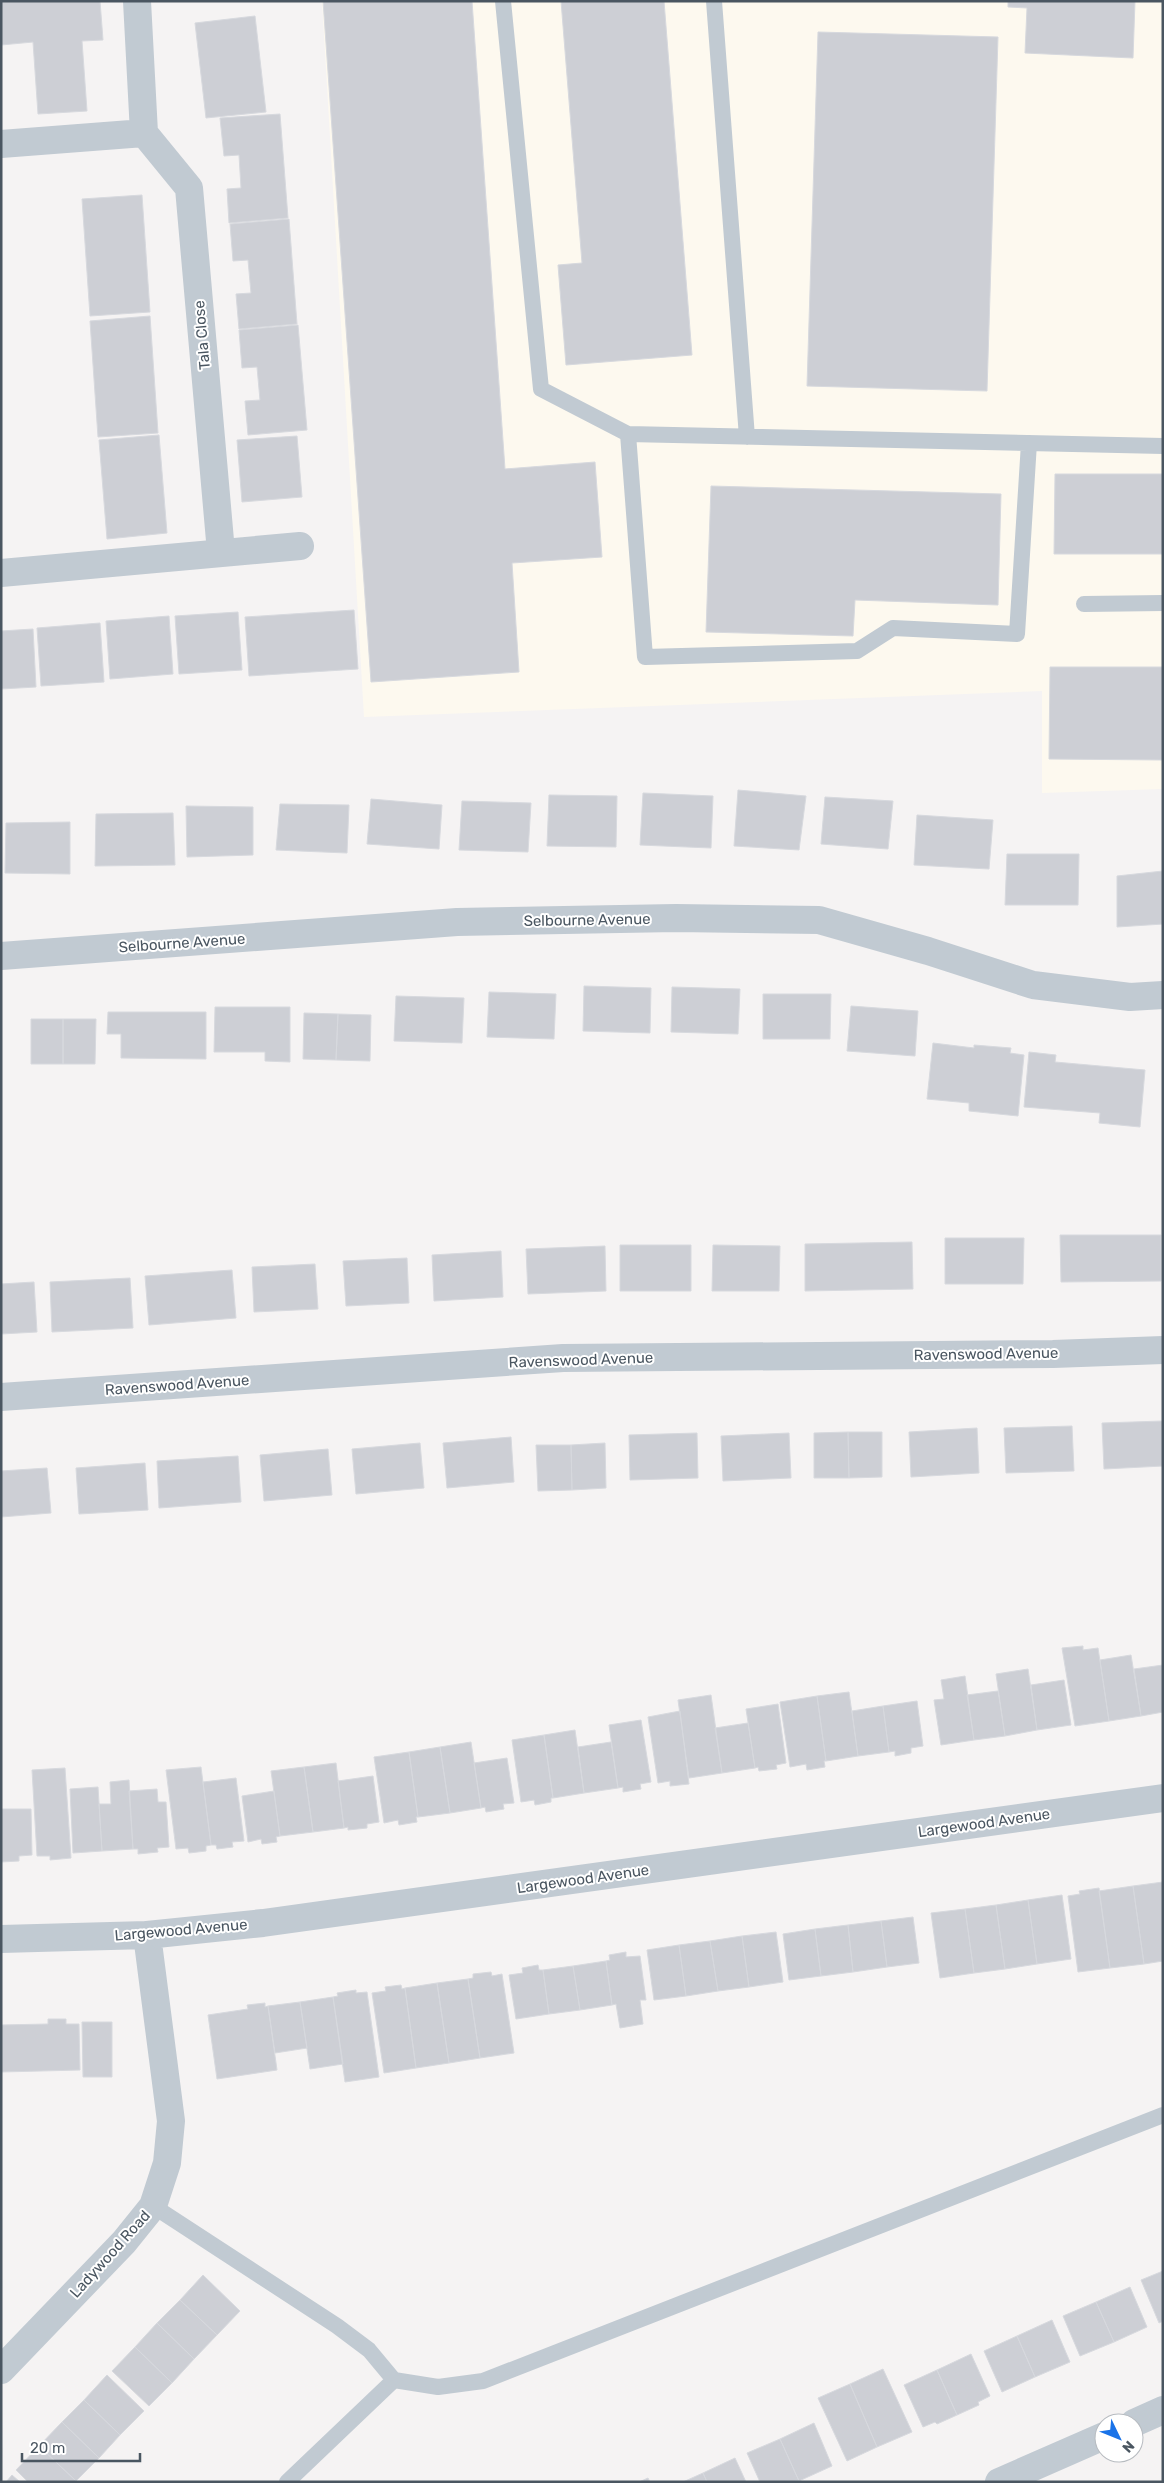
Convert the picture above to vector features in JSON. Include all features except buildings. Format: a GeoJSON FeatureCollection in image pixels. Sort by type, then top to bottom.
{"type":"FeatureCollection","features":[{"type":"Feature","properties":{"kind":"street"},"geometry":{"type":"LineString","coordinates":[[1,144],[144,133],[137,1]]}},
{"type":"Feature","properties":{"kind":"street","name":"Tala Close"},"geometry":{"type":"LineString","coordinates":[[144,133],[189,188],[220,552]]}},
{"type":"Feature","properties":{"kind":"street"},"geometry":{"type":"LineString","coordinates":[[1,573],[300,546]]}},
{"type":"Feature","properties":{"kind":"street","name":"Selbourne Avenue"},"geometry":{"type":"LineString","coordinates":[[1,956],[457,922],[676,918],[820,920],[928,951],[1033,985],[1130,997],[1163,995]]}},
{"type":"Feature","properties":{"kind":"street","name":"Ravenswood Avenue"},"geometry":{"type":"LineString","coordinates":[[1,1397],[563,1358],[1053,1354],[1163,1350]]}},
{"type":"Feature","properties":{"kind":"street","name":"Largewood Avenue"},"geometry":{"type":"LineString","coordinates":[[1,1939],[147,1935],[273,1922],[1163,1798]]}},
{"type":"Feature","properties":{"kind":"street","name":"Ladywood Road"},"geometry":{"type":"LineString","coordinates":[[1,2370],[124,2242],[153,2206],[166,2163],[171,2121],[147,1935]]}},
{"type":"Feature","properties":{"kind":"street"},"geometry":{"type":"LineString","coordinates":[[1144,2419],[1163,2410]]}},
{"type":"Feature","properties":{"kind":"street"},"geometry":{"type":"LineString","coordinates":[[999,2482],[1094,2440]]}},
{"type":"Feature","properties":{"kind":"lane"},"geometry":{"type":"LineString","coordinates":[[503,1],[541,389],[628,434],[1163,446]]}},
{"type":"Feature","properties":{"kind":"lane"},"geometry":{"type":"LineString","coordinates":[[714,1],[747,437]]}},
{"type":"Feature","properties":{"kind":"lane"},"geometry":{"type":"LineString","coordinates":[[628,434],[645,657],[857,650],[893,628],[1017,634],[1028,443]]}},
{"type":"Feature","properties":{"kind":"lane"},"geometry":{"type":"LineString","coordinates":[[1084,604],[1163,603]]}},
{"type":"Feature","properties":{"kind":"lane"},"geometry":{"type":"LineString","coordinates":[[153,2206],[337,2326],[369,2350],[394,2380],[438,2387],[482,2381],[1163,2115]]}},
{"type":"Feature","properties":{"kind":"lane"},"geometry":{"type":"LineString","coordinates":[[287,2482],[394,2380]]}},
{"type":"Feature","properties":{"kind":"shaded area"},"geometry":{"type":"Polygon","coordinates":[[[322,1],[1163,1],[1163,789],[1042,793],[1042,691],[364,717],[322,1]]]}}]}
